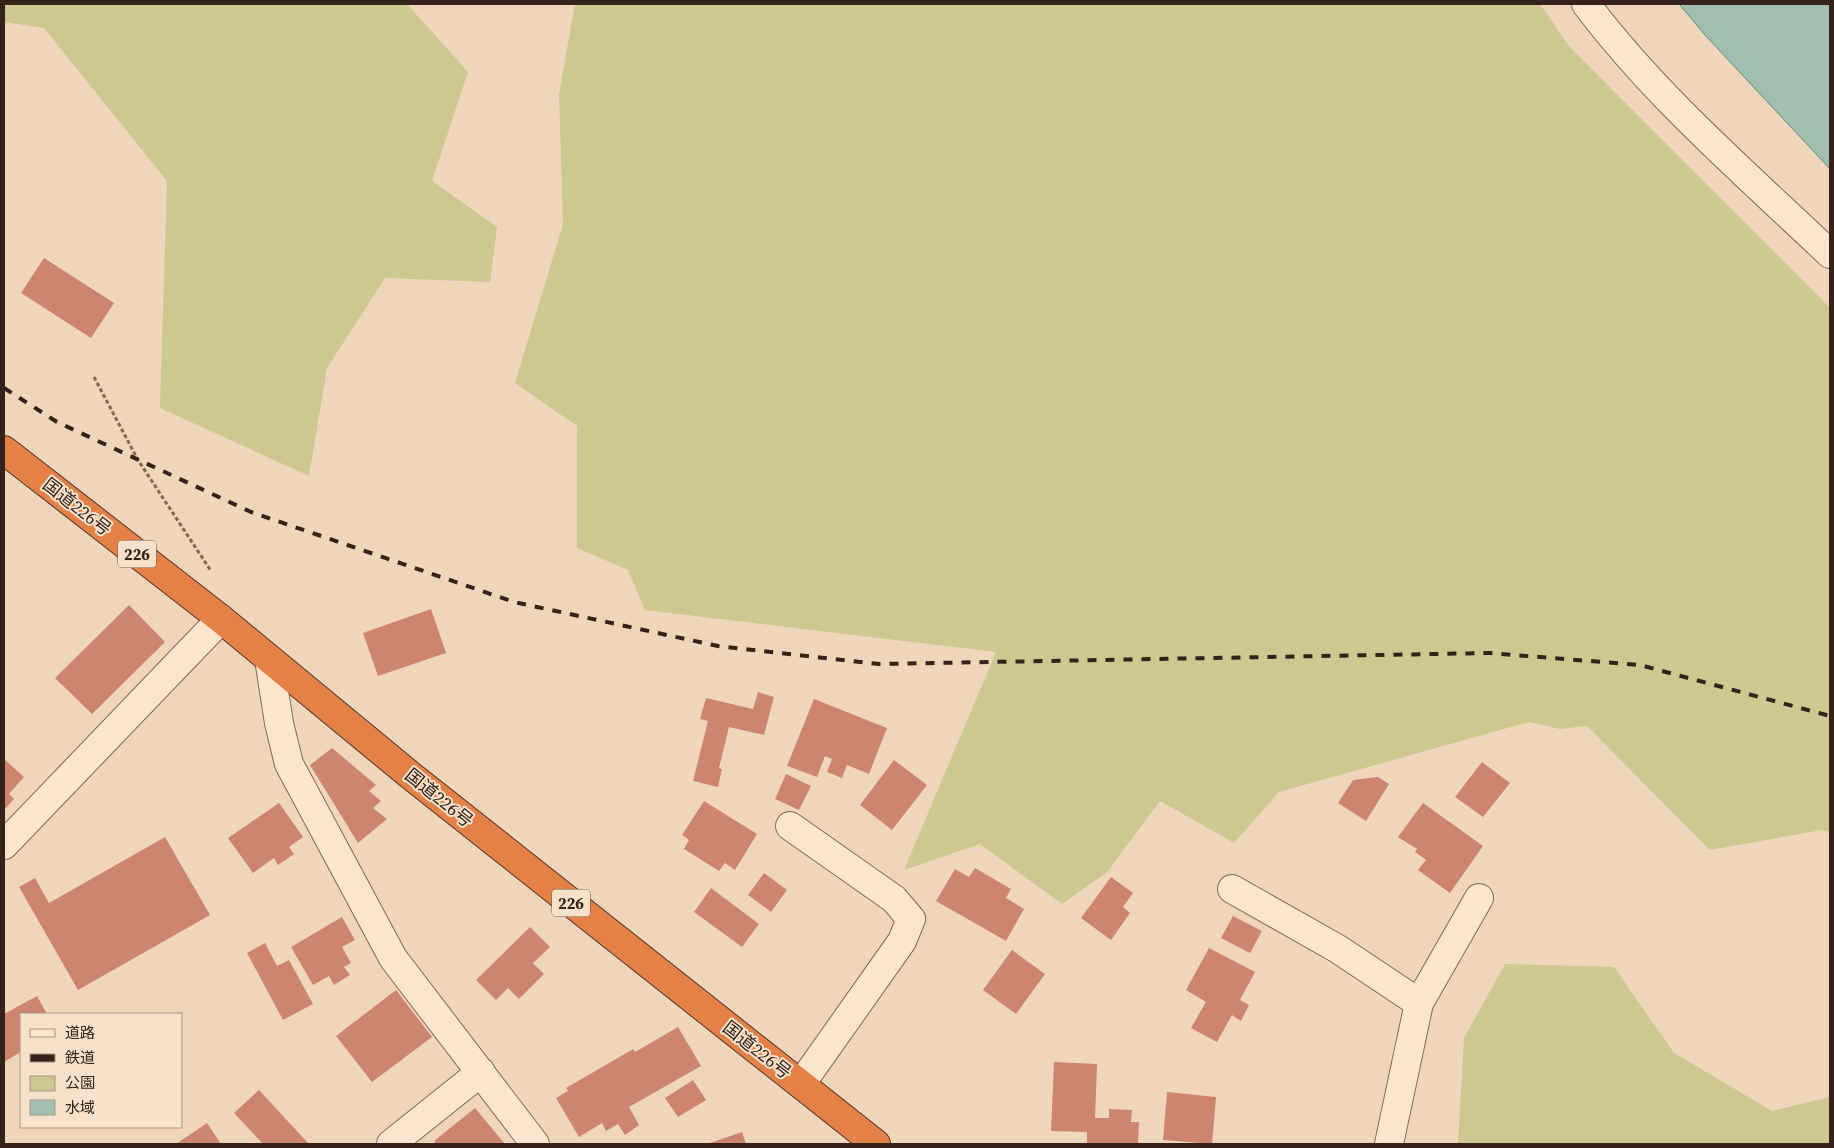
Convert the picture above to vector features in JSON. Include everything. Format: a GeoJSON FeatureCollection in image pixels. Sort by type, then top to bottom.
{"type":"FeatureCollection","features":[{"type":"Feature","properties":{"kind":"highway","name":"国道226号"},"geometry":{"type":"LineString","coordinates":[[4,450],[221,619],[410,775],[876,1144]]}},
{"type":"Feature","properties":{"kind":"street"},"geometry":{"type":"LineString","coordinates":[[1586,4],[1604,28],[1668,99],[1830,254]]}},
{"type":"Feature","properties":{"kind":"street"},"geometry":{"type":"LineString","coordinates":[[4,845],[221,619]]}},
{"type":"Feature","properties":{"kind":"street"},"geometry":{"type":"LineString","coordinates":[[269,659],[279,723],[289,764],[393,958],[535,1144]]}},
{"type":"Feature","properties":{"kind":"street"},"geometry":{"type":"LineString","coordinates":[[790,826],[894,899],[911,919],[902,941],[801,1084]]}},
{"type":"Feature","properties":{"kind":"street"},"geometry":{"type":"LineString","coordinates":[[1232,889],[1338,949],[1419,1003]]}},
{"type":"Feature","properties":{"kind":"street"},"geometry":{"type":"LineString","coordinates":[[1389,1144],[1419,1003],[1479,898]]}},
{"type":"Feature","properties":{"kind":"street"},"geometry":{"type":"LineString","coordinates":[[391,1144],[481,1072]]}},
{"type":"Feature","properties":{"kind":"path"},"geometry":{"type":"LineString","coordinates":[[94,377],[138,460],[214,576]]}},
{"type":"Feature","properties":{"kind":"green space"},"geometry":{"type":"Polygon","coordinates":[[[4,4],[407,4],[468,72],[432,181],[497,227],[490,282],[385,278],[327,368],[309,476],[160,408],[167,181],[44,28],[4,22],[4,4]]]}},
{"type":"Feature","properties":{"kind":"green space"},"geometry":{"type":"Polygon","coordinates":[[[575,4],[1540,4],[1569,46],[1830,308],[1830,832],[1822,830],[1710,850],[1587,726],[1560,729],[1529,722],[1279,792],[1234,843],[1160,801],[1107,872],[1062,904],[980,844],[904,870],[996,652],[645,610],[628,570],[577,548],[577,426],[515,383],[563,224],[559,94],[575,4]]]}},
{"type":"Feature","properties":{"kind":"green space"},"geometry":{"type":"Polygon","coordinates":[[[1505,964],[1614,967],[1674,1053],[1772,1111],[1830,1097],[1830,1144],[1458,1144],[1464,1038],[1505,964]]]}},
{"type":"Feature","properties":{"kind":"water"},"geometry":{"type":"Polygon","coordinates":[[[1679,4],[1830,4],[1830,169],[1705,35],[1679,4]]]}},
{"type":"Feature","properties":{"kind":"building"},"geometry":{"type":"Polygon","coordinates":[[[44,258],[114,303],[91,338],[21,293],[44,258]]]}},
{"type":"Feature","properties":{"kind":"building"},"geometry":{"type":"Polygon","coordinates":[[[129,605],[165,642],[92,714],[55,678],[129,605]]]}},
{"type":"Feature","properties":{"kind":"building"},"geometry":{"type":"Polygon","coordinates":[[[431,609],[446,653],[378,676],[363,633],[431,609]]]}},
{"type":"Feature","properties":{"kind":"building"},"geometry":{"type":"Polygon","coordinates":[[[758,692],[774,697],[764,735],[729,727],[719,768],[722,769],[718,787],[693,781],[708,721],[700,719],[706,698],[753,709],[758,692]]]}},
{"type":"Feature","properties":{"kind":"building"},"geometry":{"type":"Polygon","coordinates":[[[814,699],[887,728],[869,774],[847,765],[842,778],[827,772],[832,759],[825,756],[817,777],[787,766],[814,699]]]}},
{"type":"Feature","properties":{"kind":"building"},"geometry":{"type":"Polygon","coordinates":[[[332,748],[376,785],[369,791],[381,801],[373,808],[387,819],[358,843],[310,765],[332,748]]]}},
{"type":"Feature","properties":{"kind":"building"},"geometry":{"type":"Polygon","coordinates":[[[4,759],[24,777],[9,794],[14,799],[4,810],[4,759]]]}},
{"type":"Feature","properties":{"kind":"building"},"geometry":{"type":"Polygon","coordinates":[[[894,760],[927,785],[892,830],[860,805],[894,760]]]}},
{"type":"Feature","properties":{"kind":"building"},"geometry":{"type":"Polygon","coordinates":[[[1482,762],[1510,783],[1483,817],[1455,797],[1482,762]]]}},
{"type":"Feature","properties":{"kind":"building"},"geometry":{"type":"Polygon","coordinates":[[[786,774],[811,786],[799,810],[775,799],[786,774]]]}},
{"type":"Feature","properties":{"kind":"building"},"geometry":{"type":"Polygon","coordinates":[[[1378,777],[1389,784],[1366,821],[1338,803],[1353,780],[1378,777]]]}},
{"type":"Feature","properties":{"kind":"building"},"geometry":{"type":"Polygon","coordinates":[[[704,801],[757,834],[735,870],[725,863],[719,871],[684,849],[689,840],[682,835],[704,801]]]}},
{"type":"Feature","properties":{"kind":"building"},"geometry":{"type":"Polygon","coordinates":[[[279,803],[303,837],[289,847],[294,854],[278,865],[274,858],[253,873],[228,838],[279,803]]]}},
{"type":"Feature","properties":{"kind":"building"},"geometry":{"type":"Polygon","coordinates":[[[1423,803],[1483,846],[1450,893],[1418,870],[1426,860],[1415,852],[1417,849],[1398,837],[1423,803]]]}},
{"type":"Feature","properties":{"kind":"building"},"geometry":{"type":"Polygon","coordinates":[[[165,837],[210,915],[78,990],[19,887],[35,878],[49,903],[165,837]]]}},
{"type":"Feature","properties":{"kind":"building"},"geometry":{"type":"Polygon","coordinates":[[[975,868],[1011,889],[1006,898],[1024,909],[1006,941],[936,901],[955,869],[969,877],[975,868]]]}},
{"type":"Feature","properties":{"kind":"building"},"geometry":{"type":"Polygon","coordinates":[[[764,873],[787,890],[771,912],[748,895],[764,873]]]}},
{"type":"Feature","properties":{"kind":"building"},"geometry":{"type":"Polygon","coordinates":[[[1111,877],[1133,893],[1123,907],[1130,913],[1111,940],[1081,918],[1111,877]]]}},
{"type":"Feature","properties":{"kind":"building"},"geometry":{"type":"Polygon","coordinates":[[[711,888],[759,924],[742,947],[694,912],[711,888]]]}},
{"type":"Feature","properties":{"kind":"building"},"geometry":{"type":"Polygon","coordinates":[[[1233,916],[1262,931],[1250,953],[1221,938],[1233,916]]]}},
{"type":"Feature","properties":{"kind":"building"},"geometry":{"type":"Polygon","coordinates":[[[342,917],[355,940],[342,947],[351,963],[344,967],[350,975],[334,985],[329,976],[313,985],[291,947],[342,917]]]}},
{"type":"Feature","properties":{"kind":"building"},"geometry":{"type":"Polygon","coordinates":[[[530,927],[550,947],[533,963],[544,974],[519,999],[508,988],[496,1000],[476,980],[530,927]]]}},
{"type":"Feature","properties":{"kind":"building"},"geometry":{"type":"Polygon","coordinates":[[[265,943],[277,966],[289,960],[313,1004],[283,1020],[247,953],[265,943]]]}},
{"type":"Feature","properties":{"kind":"building"},"geometry":{"type":"Polygon","coordinates":[[[1209,948],[1255,972],[1240,1000],[1249,1005],[1241,1021],[1232,1015],[1217,1042],[1191,1028],[1206,1002],[1186,990],[1209,948]]]}},
{"type":"Feature","properties":{"kind":"building"},"geometry":{"type":"Polygon","coordinates":[[[1012,950],[1045,974],[1016,1014],[983,990],[1012,950]]]}},
{"type":"Feature","properties":{"kind":"building"},"geometry":{"type":"Polygon","coordinates":[[[396,990],[432,1037],[372,1082],[336,1036],[396,990]]]}},
{"type":"Feature","properties":{"kind":"building"},"geometry":{"type":"Polygon","coordinates":[[[37,996],[46,1013],[20,1013],[20,1053],[4,1062],[4,1014],[37,996]]]}},
{"type":"Feature","properties":{"kind":"building"},"geometry":{"type":"Polygon","coordinates":[[[678,1027],[701,1066],[629,1107],[639,1125],[625,1135],[618,1124],[606,1131],[602,1123],[579,1137],[556,1098],[568,1091],[566,1088],[633,1049],[635,1052],[678,1027]]]}},
{"type":"Feature","properties":{"kind":"building"},"geometry":{"type":"Polygon","coordinates":[[[1054,1062],[1097,1064],[1095,1118],[1109,1118],[1109,1109],[1132,1110],[1131,1122],[1139,1122],[1138,1144],[1087,1144],[1087,1132],[1051,1131],[1054,1062]]]}},
{"type":"Feature","properties":{"kind":"building"},"geometry":{"type":"Polygon","coordinates":[[[693,1080],[706,1100],[678,1117],[665,1098],[693,1080]]]}},
{"type":"Feature","properties":{"kind":"building"},"geometry":{"type":"Polygon","coordinates":[[[259,1090],[309,1144],[263,1144],[234,1113],[259,1090]]]}},
{"type":"Feature","properties":{"kind":"building"},"geometry":{"type":"Polygon","coordinates":[[[1167,1092],[1216,1097],[1212,1144],[1163,1140],[1167,1092]]]}},
{"type":"Feature","properties":{"kind":"building"},"geometry":{"type":"Polygon","coordinates":[[[475,1108],[505,1144],[437,1144],[434,1141],[475,1108]]]}},
{"type":"Feature","properties":{"kind":"building"},"geometry":{"type":"Polygon","coordinates":[[[207,1123],[221,1144],[176,1144],[207,1123]]]}},
{"type":"Feature","properties":{"kind":"building"},"geometry":{"type":"Polygon","coordinates":[[[742,1132],[746,1144],[707,1144],[742,1132]]]}},
{"type":"Feature","properties":{"kind":"railway"},"geometry":{"type":"LineString","coordinates":[[4,388],[57,422],[251,512],[514,602],[718,646],[879,664],[1489,653],[1640,665],[1830,716]]}}]}
